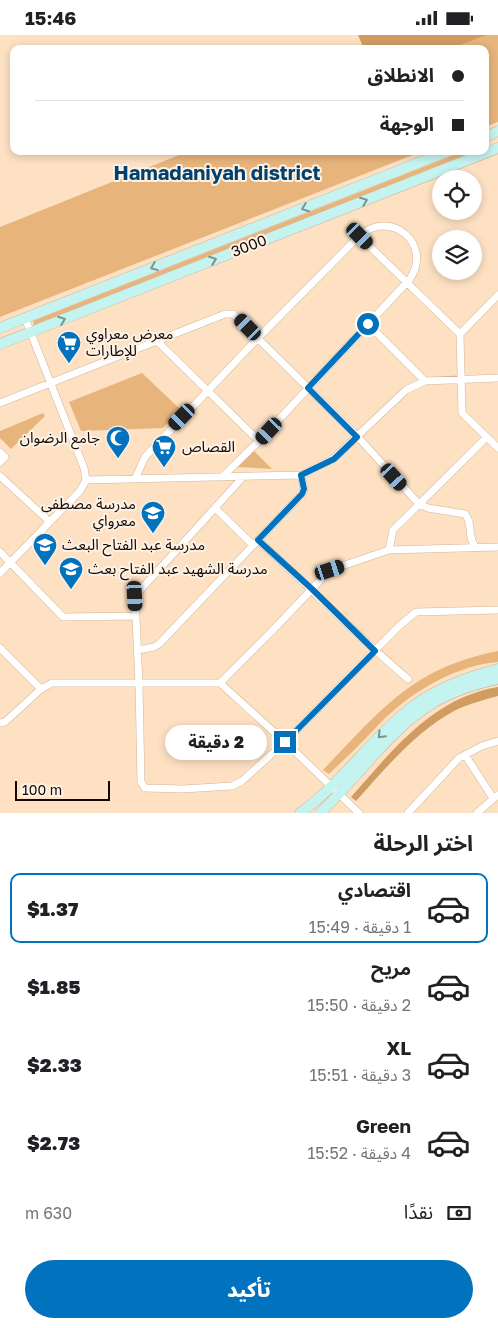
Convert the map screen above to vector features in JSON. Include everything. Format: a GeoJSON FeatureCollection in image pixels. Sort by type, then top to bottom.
{"type":"FeatureCollection","features":[{"type":"Feature","properties":{"kind":"street","name":"3000"},"geometry":{"type":"LineString","coordinates":[[0,328],[438,155]]}},
{"type":"Feature","properties":{"kind":"street","name":"3000"},"geometry":{"type":"LineString","coordinates":[[0,344],[480,155]]}},
{"type":"Feature","properties":{"kind":"street"},"geometry":{"type":"LineString","coordinates":[[135,479],[145,457],[258,338],[360,236],[368,229],[384,225],[394,227],[408,235],[416,249],[417,259],[413,275],[407,283],[259,441],[222,477]]}},
{"type":"Feature","properties":{"kind":"street"},"geometry":{"type":"LineString","coordinates":[[360,236],[460,334],[462,413],[498,447]]}},
{"type":"Feature","properties":{"kind":"street"},"geometry":{"type":"LineString","coordinates":[[460,334],[498,295]]}},
{"type":"Feature","properties":{"kind":"street"},"geometry":{"type":"LineString","coordinates":[[0,403],[225,314],[233,314],[357,437],[419,503],[428,508],[465,514],[469,520],[471,541],[476,548]]}},
{"type":"Feature","properties":{"kind":"street"},"geometry":{"type":"LineString","coordinates":[[0,573],[80,491],[86,480],[84,468],[52,383],[25,318]]}},
{"type":"Feature","properties":{"kind":"street"},"geometry":{"type":"LineString","coordinates":[[368,324],[425,381]]}},
{"type":"Feature","properties":{"kind":"street"},"geometry":{"type":"LineString","coordinates":[[157,341],[259,441]]}},
{"type":"Feature","properties":{"kind":"street"},"geometry":{"type":"LineString","coordinates":[[86,480],[301,475],[334,459],[406,390],[425,381],[498,378]]}},
{"type":"Feature","properties":{"kind":"street"},"geometry":{"type":"LineString","coordinates":[[389,550],[393,530],[487,437]]}},
{"type":"Feature","properties":{"kind":"street"},"geometry":{"type":"LineString","coordinates":[[0,452],[6,457],[0,462]]}},
{"type":"Feature","properties":{"kind":"street"},"geometry":{"type":"LineString","coordinates":[[138,650],[154,647],[159,644],[302,494],[304,489],[301,475]]}},
{"type":"Feature","properties":{"kind":"street"},"geometry":{"type":"LineString","coordinates":[[0,476],[50,522]]}},
{"type":"Feature","properties":{"kind":"street"},"geometry":{"type":"LineString","coordinates":[[243,477],[135,596],[141,781],[145,788],[183,789],[232,786],[242,781],[285,742],[399,626],[416,612],[498,610]]}},
{"type":"Feature","properties":{"kind":"street"},"geometry":{"type":"LineString","coordinates":[[215,508],[312,589],[375,651],[408,679]]}},
{"type":"Feature","properties":{"kind":"street"},"geometry":{"type":"LineString","coordinates":[[220,683],[330,570],[389,550],[498,547]]}},
{"type":"Feature","properties":{"kind":"street"},"geometry":{"type":"LineString","coordinates":[[0,552],[63,617],[136,616]]}},
{"type":"Feature","properties":{"kind":"street"},"geometry":{"type":"LineString","coordinates":[[0,648],[41,689]]}},
{"type":"Feature","properties":{"kind":"street"},"geometry":{"type":"LineString","coordinates":[[320,813],[392,724],[409,709],[428,695],[452,684],[498,669]]}},
{"type":"Feature","properties":{"kind":"street"},"geometry":{"type":"LineString","coordinates":[[300,813],[336,791],[397,731],[433,703],[456,691],[498,679]]}},
{"type":"Feature","properties":{"kind":"street"},"geometry":{"type":"LineString","coordinates":[[0,723],[5,722],[17,713],[41,689],[52,683],[220,683],[359,813]]}},
{"type":"Feature","properties":{"kind":"street"},"geometry":{"type":"LineString","coordinates":[[408,813],[459,758],[482,746],[498,741]]}},
{"type":"Feature","properties":{"kind":"street"},"geometry":{"type":"LineString","coordinates":[[465,755],[496,797],[477,813]]}},
{"type":"Feature","properties":{"kind":"shaded area"},"geometry":{"type":"Polygon","coordinates":[[[358,35],[487,35],[461,45],[362,45],[358,35]]]}},
{"type":"Feature","properties":{"kind":"shaded area"},"geometry":{"type":"Polygon","coordinates":[[[487,35],[498,35],[498,122],[489,125],[489,45],[461,45],[487,35]]]}},
{"type":"Feature","properties":{"kind":"shaded area"},"geometry":{"type":"Polygon","coordinates":[[[179,155],[413,155],[0,317],[0,227],[179,155]]]}},
{"type":"Feature","properties":{"kind":"shaded area"},"geometry":{"type":"Polygon","coordinates":[[[454,155],[466,155],[34,325],[33,321],[454,155]]]}},
{"type":"Feature","properties":{"kind":"shaded area"},"geometry":{"type":"Polygon","coordinates":[[[142,373],[181,410],[163,428],[81,431],[69,402],[142,373]]]}},
{"type":"Feature","properties":{"kind":"shaded area"},"geometry":{"type":"Polygon","coordinates":[[[43,413],[45,416],[11,449],[0,438],[0,431],[43,413]]]}},
{"type":"Feature","properties":{"kind":"shaded area"},"geometry":{"type":"Polygon","coordinates":[[[254,451],[272,469],[238,467],[254,451]]]}},
{"type":"Feature","properties":{"kind":"shaded area"},"geometry":{"type":"Polygon","coordinates":[[[498,651],[498,662],[484,664],[455,673],[415,694],[385,718],[329,774],[323,770],[382,709],[408,688],[449,665],[498,651]]]}},
{"type":"Feature","properties":{"kind":"shaded area"},"geometry":{"type":"Polygon","coordinates":[[[498,687],[498,696],[454,711],[426,729],[389,764],[356,801],[351,797],[399,744],[434,714],[453,702],[474,693],[498,687]]]}},
{"type":"Feature","properties":{"kind":"place","name":"معرض معراوي للإطارات"},"geometry":{"type":"Point","coordinates":[69,364]}},
{"type":"Feature","properties":{"kind":"place","name":"جامع الرضوان"},"geometry":{"type":"Point","coordinates":[118,459]}},
{"type":"Feature","properties":{"kind":"place","name":"القصاص"},"geometry":{"type":"Point","coordinates":[164,468]}},
{"type":"Feature","properties":{"kind":"place","name":"مدرسة مصطفى معرواي"},"geometry":{"type":"Point","coordinates":[153,534]}},
{"type":"Feature","properties":{"kind":"place","name":"مدرسة عبد الفتاح البعث"},"geometry":{"type":"Point","coordinates":[45,566]}},
{"type":"Feature","properties":{"kind":"place","name":"مدرسة الشهيد عبد الفتاح بعث"},"geometry":{"type":"Point","coordinates":[71,590]}},
{"type":"Feature","properties":{"kind":"district","name":"Hamadaniyah district"},"geometry":{"type":"Point","coordinates":[217,173]}},
{"type":"Feature","properties":{"kind":"route"},"geometry":{"type":"LineString","coordinates":[[285,742],[375,651],[312,589],[258,540],[302,494],[304,483],[301,475],[334,459],[357,437],[308,388],[368,324]]}}]}
